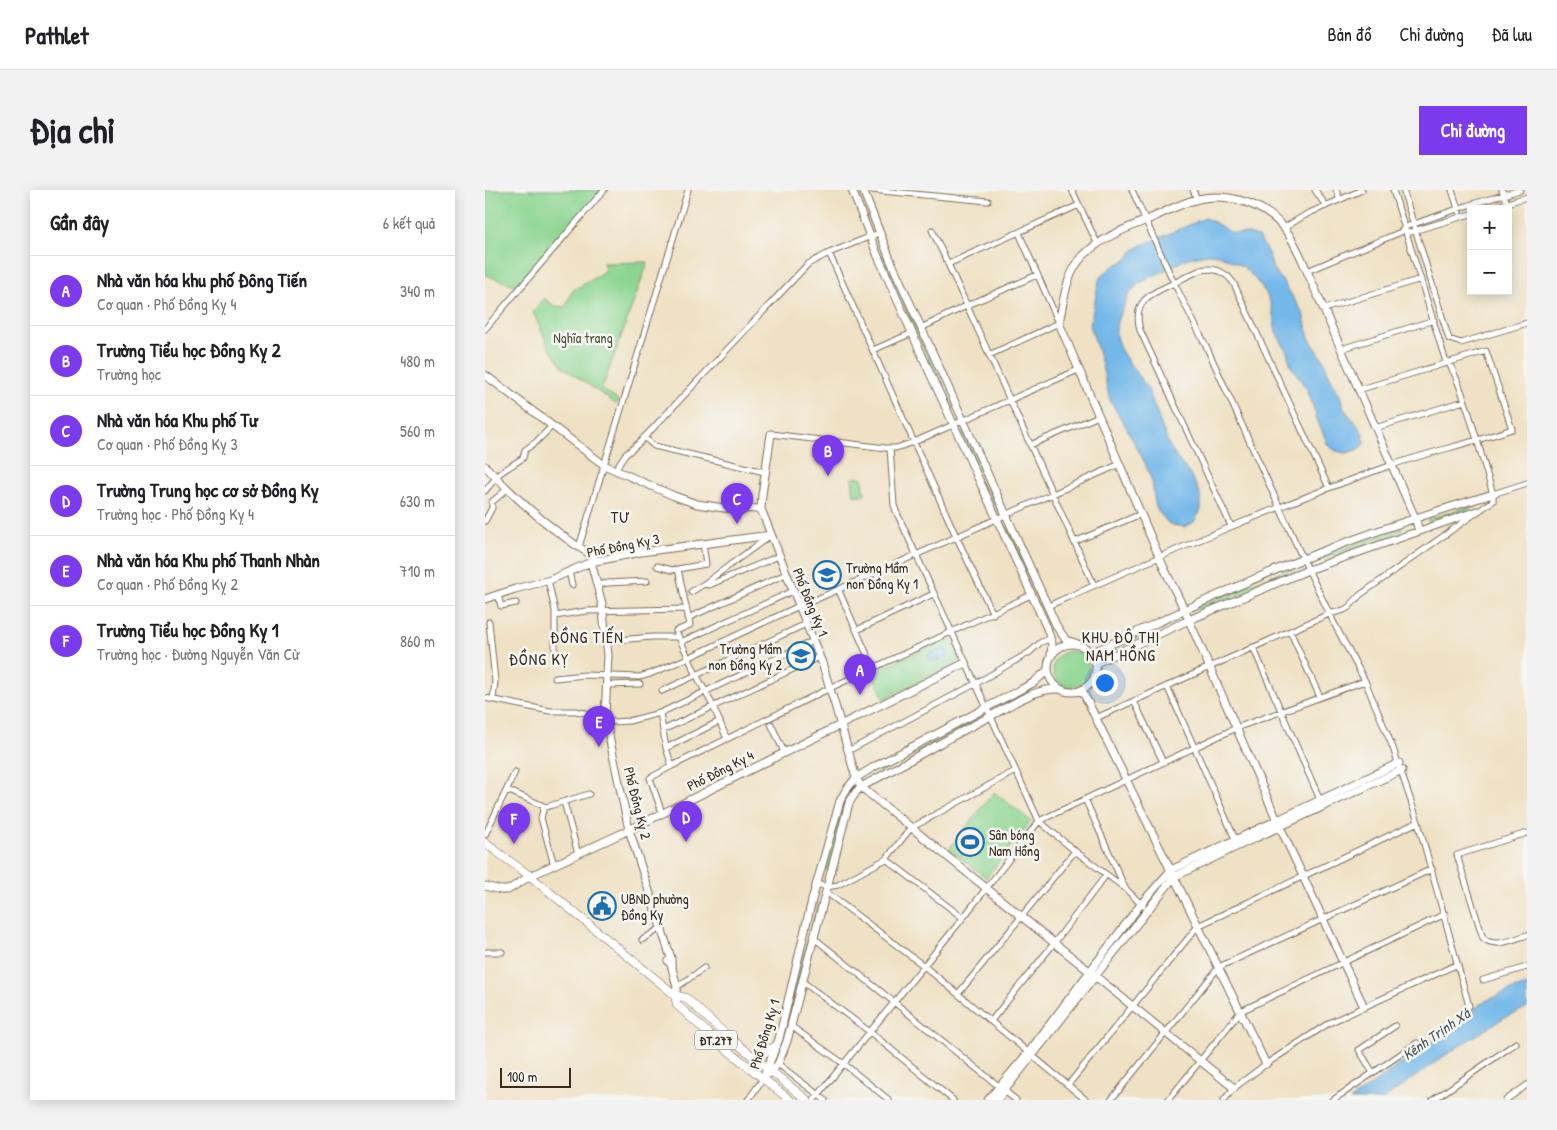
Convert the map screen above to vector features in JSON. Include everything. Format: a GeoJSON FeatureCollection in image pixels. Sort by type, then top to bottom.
{"type":"FeatureCollection","features":[{"type":"Feature","properties":{"kind":"main road","name":"ĐT.277"},"geometry":{"type":"LineString","coordinates":[[485,843],[686,998],[725,1033],[807,1100]]}},
{"type":"Feature","properties":{"kind":"main road","name":"ĐT.277"},"geometry":{"type":"LineString","coordinates":[[676,991],[677,1006],[720,1044],[790,1100]]}},
{"type":"Feature","properties":{"kind":"main road"},"geometry":{"type":"LineString","coordinates":[[754,1057],[764,1054],[776,1046]]}},
{"type":"Feature","properties":{"kind":"street"},"geometry":{"type":"LineString","coordinates":[[485,329],[605,190]]}},
{"type":"Feature","properties":{"kind":"street"},"geometry":{"type":"LineString","coordinates":[[579,547],[688,190]]}},
{"type":"Feature","properties":{"kind":"street"},"geometry":{"type":"LineString","coordinates":[[852,190],[911,333],[1051,639],[1051,654],[1047,670],[1052,682],[1059,689]]}},
{"type":"Feature","properties":{"kind":"street"},"geometry":{"type":"LineString","coordinates":[[988,201],[863,190],[879,233],[921,328],[1057,627],[1068,641],[1085,647],[1091,652],[1096,663],[1095,677],[1082,690],[1071,692],[1050,688],[1037,692],[861,788],[1055,942],[1233,1088]]}},
{"type":"Feature","properties":{"kind":"street"},"geometry":{"type":"LineString","coordinates":[[1072,190],[1098,245]]}},
{"type":"Feature","properties":{"kind":"street"},"geometry":{"type":"LineString","coordinates":[[1132,190],[1174,283],[1207,348],[1308,570],[1365,681],[1401,766],[1445,914],[1469,1006]]}},
{"type":"Feature","properties":{"kind":"street"},"geometry":{"type":"LineString","coordinates":[[1193,190],[1197,199]]}},
{"type":"Feature","properties":{"kind":"street"},"geometry":{"type":"LineString","coordinates":[[1315,190],[1326,206]]}},
{"type":"Feature","properties":{"kind":"street"},"geometry":{"type":"LineString","coordinates":[[1336,190],[1340,200]]}},
{"type":"Feature","properties":{"kind":"street"},"geometry":{"type":"LineString","coordinates":[[1284,228],[1307,214],[1362,190]]}},
{"type":"Feature","properties":{"kind":"street"},"geometry":{"type":"LineString","coordinates":[[1393,190],[1449,339],[1461,343],[1527,323]]}},
{"type":"Feature","properties":{"kind":"street"},"geometry":{"type":"LineString","coordinates":[[1096,718],[1253,647],[1349,607],[1360,595],[1493,501],[1493,494],[1455,372],[1445,359],[1421,279],[1409,229],[1403,190]]}},
{"type":"Feature","properties":{"kind":"street"},"geometry":{"type":"LineString","coordinates":[[1452,190],[1460,217]]}},
{"type":"Feature","properties":{"kind":"street"},"geometry":{"type":"LineString","coordinates":[[1496,190],[1501,194],[1504,204]]}},
{"type":"Feature","properties":{"kind":"street"},"geometry":{"type":"LineString","coordinates":[[1307,271],[1458,209],[1501,194],[1520,190]]}},
{"type":"Feature","properties":{"kind":"street"},"geometry":{"type":"LineString","coordinates":[[1059,323],[1066,287],[1072,272],[1083,256],[1098,245],[1146,220],[1197,199],[1215,197],[1237,200],[1260,209],[1277,220],[1284,228],[1307,271],[1419,531]]}},
{"type":"Feature","properties":{"kind":"street"},"geometry":{"type":"LineString","coordinates":[[1501,205],[1527,197]]}},
{"type":"Feature","properties":{"kind":"street"},"geometry":{"type":"LineString","coordinates":[[948,264],[1079,206]]}},
{"type":"Feature","properties":{"kind":"street"},"geometry":{"type":"LineString","coordinates":[[1409,229],[1467,215]]}},
{"type":"Feature","properties":{"kind":"street"},"geometry":{"type":"LineString","coordinates":[[932,230],[1094,585]]}},
{"type":"Feature","properties":{"kind":"street"},"geometry":{"type":"LineString","coordinates":[[615,470],[625,456],[808,264],[829,253],[879,233]]}},
{"type":"Feature","properties":{"kind":"street"},"geometry":{"type":"LineString","coordinates":[[1019,233],[1159,556],[1364,1007]]}},
{"type":"Feature","properties":{"kind":"street"},"geometry":{"type":"LineString","coordinates":[[829,253],[993,614]]}},
{"type":"Feature","properties":{"kind":"street"},"geometry":{"type":"LineString","coordinates":[[1231,526],[1139,328],[1137,314],[1143,302],[1150,294],[1206,269],[1219,271],[1231,280],[1329,488]]}},
{"type":"Feature","properties":{"kind":"street"},"geometry":{"type":"LineString","coordinates":[[921,328],[1037,275]]}},
{"type":"Feature","properties":{"kind":"street"},"geometry":{"type":"LineString","coordinates":[[1324,309],[1421,279]]}},
{"type":"Feature","properties":{"kind":"street"},"geometry":{"type":"LineString","coordinates":[[1053,309],[1058,311],[1062,308]]}},
{"type":"Feature","properties":{"kind":"street"},"geometry":{"type":"LineString","coordinates":[[1341,349],[1433,320]]}},
{"type":"Feature","properties":{"kind":"street"},"geometry":{"type":"LineString","coordinates":[[989,354],[1059,323]]}},
{"type":"Feature","properties":{"kind":"street"},"geometry":{"type":"LineString","coordinates":[[873,350],[911,333]]}},
{"type":"Feature","properties":{"kind":"street"},"geometry":{"type":"LineString","coordinates":[[1047,606],[1159,556],[1279,507],[1391,465],[1477,441],[1512,429],[1486,351],[1359,390]]}},
{"type":"Feature","properties":{"kind":"street"},"geometry":{"type":"LineString","coordinates":[[771,434],[890,448],[914,442],[1078,370]]}},
{"type":"Feature","properties":{"kind":"street"},"geometry":{"type":"LineString","coordinates":[[485,375],[603,465],[697,504],[724,508],[761,509]]}},
{"type":"Feature","properties":{"kind":"street"},"geometry":{"type":"LineString","coordinates":[[1375,428],[1464,401]]}},
{"type":"Feature","properties":{"kind":"street"},"geometry":{"type":"LineString","coordinates":[[1030,445],[1099,416]]}},
{"type":"Feature","properties":{"kind":"street"},"geometry":{"type":"LineString","coordinates":[[485,491],[500,473],[523,458],[525,450],[552,426]]}},
{"type":"Feature","properties":{"kind":"street","name":"Phố Đồng Kỵ 1"},"geometry":{"type":"LineString","coordinates":[[770,1069],[778,1064],[791,1026],[849,803],[861,788],[856,778],[819,657],[761,509],[771,434]]}},
{"type":"Feature","properties":{"kind":"street"},"geometry":{"type":"LineString","coordinates":[[644,437],[654,446],[765,472]]}},
{"type":"Feature","properties":{"kind":"street"},"geometry":{"type":"LineString","coordinates":[[890,448],[894,505],[915,555],[1039,821],[1126,889],[1147,909]]}},
{"type":"Feature","properties":{"kind":"street"},"geometry":{"type":"LineString","coordinates":[[555,678],[585,675],[639,677],[650,674],[1120,464]]}},
{"type":"Feature","properties":{"kind":"street","name":"Phố Đồng Kỵ 2"},"geometry":{"type":"LineString","coordinates":[[485,466],[522,503],[593,556],[591,562],[603,610],[607,641],[606,718],[629,830],[669,955],[668,960],[671,964],[676,991]]}},
{"type":"Feature","properties":{"kind":"street"},"geometry":{"type":"LineString","coordinates":[[1091,652],[1303,559],[1415,518],[1527,483]]}},
{"type":"Feature","properties":{"kind":"street"},"geometry":{"type":"LineString","coordinates":[[485,521],[492,508],[492,502],[507,489]]}},
{"type":"Feature","properties":{"kind":"street"},"geometry":{"type":"LineString","coordinates":[[1096,663],[1189,620],[1308,570],[1477,511]]}},
{"type":"Feature","properties":{"kind":"street"},"geometry":{"type":"LineString","coordinates":[[1074,542],[1141,514]]}},
{"type":"Feature","properties":{"kind":"street"},"geometry":{"type":"LineString","coordinates":[[691,592],[771,535]]}},
{"type":"Feature","properties":{"kind":"street","name":"Phố Đồng Kỵ 3"},"geometry":{"type":"LineString","coordinates":[[485,599],[548,580],[591,562],[641,552],[771,535]]}},
{"type":"Feature","properties":{"kind":"street"},"geometry":{"type":"LineString","coordinates":[[657,566],[672,570],[706,564],[703,544]]}},
{"type":"Feature","properties":{"kind":"street"},"geometry":{"type":"LineString","coordinates":[[704,584],[709,585],[779,556]]}},
{"type":"Feature","properties":{"kind":"street"},"geometry":{"type":"LineString","coordinates":[[678,569],[685,609],[690,625],[676,631],[727,739]]}},
{"type":"Feature","properties":{"kind":"street"},"geometry":{"type":"LineString","coordinates":[[569,571],[572,585]]}},
{"type":"Feature","properties":{"kind":"street"},"geometry":{"type":"LineString","coordinates":[[688,618],[786,574]]}},
{"type":"Feature","properties":{"kind":"street"},"geometry":{"type":"LineString","coordinates":[[548,580],[555,616],[555,652]]}},
{"type":"Feature","properties":{"kind":"street"},"geometry":{"type":"LineString","coordinates":[[597,585],[647,581]]}},
{"type":"Feature","properties":{"kind":"street"},"geometry":{"type":"LineString","coordinates":[[607,641],[652,636],[680,639],[793,591]]}},
{"type":"Feature","properties":{"kind":"street"},"geometry":{"type":"LineString","coordinates":[[839,591],[873,668]]}},
{"type":"Feature","properties":{"kind":"street"},"geometry":{"type":"LineString","coordinates":[[857,630],[933,594]]}},
{"type":"Feature","properties":{"kind":"street"},"geometry":{"type":"LineString","coordinates":[[498,595],[501,606],[516,603]]}},
{"type":"Feature","properties":{"kind":"street"},"geometry":{"type":"LineString","coordinates":[[662,814],[650,778],[830,688],[1031,595]]}},
{"type":"Feature","properties":{"kind":"street"},"geometry":{"type":"LineString","coordinates":[[555,616],[603,610],[643,608],[685,609]]}},
{"type":"Feature","properties":{"kind":"street"},"geometry":{"type":"LineString","coordinates":[[489,622],[495,681],[493,699]]}},
{"type":"Feature","properties":{"kind":"street"},"geometry":{"type":"LineString","coordinates":[[662,691],[806,624]]}},
{"type":"Feature","properties":{"kind":"street"},"geometry":{"type":"LineString","coordinates":[[1290,631],[1320,697]]}},
{"type":"Feature","properties":{"kind":"street"},"geometry":{"type":"LineString","coordinates":[[848,751],[975,684],[1030,652],[1041,642],[1051,639]]}},
{"type":"Feature","properties":{"kind":"street"},"geometry":{"type":"LineString","coordinates":[[485,698],[550,710],[576,712],[606,718],[612,722],[629,721],[660,713],[813,641]]}},
{"type":"Feature","properties":{"kind":"street"},"geometry":{"type":"LineString","coordinates":[[1051,654],[1057,648],[1064,645],[1078,644]]}},
{"type":"Feature","properties":{"kind":"street"},"geometry":{"type":"LineString","coordinates":[[1253,647],[1323,807]]}},
{"type":"Feature","properties":{"kind":"street"},"geometry":{"type":"LineString","coordinates":[[663,730],[819,657]]}},
{"type":"Feature","properties":{"kind":"street","name":"Phố Đồng Kỵ 4"},"geometry":{"type":"LineString","coordinates":[[485,886],[508,890],[530,876],[662,814],[965,663]]}},
{"type":"Feature","properties":{"kind":"street"},"geometry":{"type":"LineString","coordinates":[[856,778],[1033,683],[1047,670]]}},
{"type":"Feature","properties":{"kind":"street"},"geometry":{"type":"LineString","coordinates":[[815,1100],[1039,821],[1236,728],[1365,681]]}},
{"type":"Feature","properties":{"kind":"street"},"geometry":{"type":"LineString","coordinates":[[607,685],[640,684]]}},
{"type":"Feature","properties":{"kind":"street"},"geometry":{"type":"LineString","coordinates":[[1167,686],[1236,842]]}},
{"type":"Feature","properties":{"kind":"street"},"geometry":{"type":"LineString","coordinates":[[1082,690],[1266,1064]]}},
{"type":"Feature","properties":{"kind":"street"},"geometry":{"type":"LineString","coordinates":[[1134,701],[1163,762]]}},
{"type":"Feature","properties":{"kind":"street"},"geometry":{"type":"LineString","coordinates":[[660,713],[672,766]]}},
{"type":"Feature","properties":{"kind":"street"},"geometry":{"type":"LineString","coordinates":[[667,748],[720,721]]}},
{"type":"Feature","properties":{"kind":"street"},"geometry":{"type":"LineString","coordinates":[[771,724],[784,752]]}},
{"type":"Feature","properties":{"kind":"street"},"geometry":{"type":"LineString","coordinates":[[1279,823],[1320,799],[1401,766]]}},
{"type":"Feature","properties":{"kind":"street"},"geometry":{"type":"LineString","coordinates":[[1031,1054],[1141,904],[1171,870],[1279,823],[1323,807],[1401,766]]}},
{"type":"Feature","properties":{"kind":"street"},"geometry":{"type":"LineString","coordinates":[[827,889],[886,860],[911,828],[1015,771]]}},
{"type":"Feature","properties":{"kind":"street"},"geometry":{"type":"LineString","coordinates":[[485,835],[515,772]]}},
{"type":"Feature","properties":{"kind":"street","name":"Phố Đồng Kỵ 1"},"geometry":{"type":"LineString","coordinates":[[763,1079],[770,1069],[840,801],[856,778]]}},
{"type":"Feature","properties":{"kind":"street"},"geometry":{"type":"LineString","coordinates":[[507,790],[544,807],[589,794]]}},
{"type":"Feature","properties":{"kind":"street"},"geometry":{"type":"LineString","coordinates":[[1085,799],[1126,889]]}},
{"type":"Feature","properties":{"kind":"street"},"geometry":{"type":"LineString","coordinates":[[565,802],[578,854]]}},
{"type":"Feature","properties":{"kind":"street"},"geometry":{"type":"LineString","coordinates":[[544,807],[541,818],[554,865]]}},
{"type":"Feature","properties":{"kind":"street"},"geometry":{"type":"LineString","coordinates":[[1068,1085],[1198,926],[1418,822]]}},
{"type":"Feature","properties":{"kind":"street"},"geometry":{"type":"LineString","coordinates":[[1527,833],[1457,855],[1483,938],[1488,942],[1500,943],[1527,935]]}},
{"type":"Feature","properties":{"kind":"street"},"geometry":{"type":"LineString","coordinates":[[988,1100],[1002,1089],[1096,977],[1147,909],[1174,877],[1236,842]]}},
{"type":"Feature","properties":{"kind":"street"},"geometry":{"type":"LineString","coordinates":[[958,994],[1075,851]]}},
{"type":"Feature","properties":{"kind":"street"},"geometry":{"type":"LineString","coordinates":[[886,860],[963,918]]}},
{"type":"Feature","properties":{"kind":"street"},"geometry":{"type":"LineString","coordinates":[[1111,1100],[1219,968],[1431,869]]}},
{"type":"Feature","properties":{"kind":"street"},"geometry":{"type":"LineString","coordinates":[[991,1021],[1106,875]]}},
{"type":"Feature","properties":{"kind":"street"},"geometry":{"type":"LineString","coordinates":[[817,884],[827,889],[924,966],[1086,1100]]}},
{"type":"Feature","properties":{"kind":"street"},"geometry":{"type":"LineString","coordinates":[[1168,1100],[1241,1011],[1445,914]]}},
{"type":"Feature","properties":{"kind":"street"},"geometry":{"type":"LineString","coordinates":[[643,940],[661,928]]}},
{"type":"Feature","properties":{"kind":"street"},"geometry":{"type":"LineString","coordinates":[[814,938],[1016,1100]]}},
{"type":"Feature","properties":{"kind":"street"},"geometry":{"type":"LineString","coordinates":[[485,952],[502,952]]}},
{"type":"Feature","properties":{"kind":"street"},"geometry":{"type":"LineString","coordinates":[[1223,1100],[1233,1088],[1266,1064],[1329,1023],[1458,964]]}},
{"type":"Feature","properties":{"kind":"street"},"geometry":{"type":"LineString","coordinates":[[1483,980],[1527,966]]}},
{"type":"Feature","properties":{"kind":"street"},"geometry":{"type":"LineString","coordinates":[[676,991],[704,968]]}},
{"type":"Feature","properties":{"kind":"street"},"geometry":{"type":"LineString","coordinates":[[803,982],[870,1032],[953,1100]]}},
{"type":"Feature","properties":{"kind":"street"},"geometry":{"type":"LineString","coordinates":[[791,1026],[844,1064],[889,1100]]}},
{"type":"Feature","properties":{"kind":"street"},"geometry":{"type":"LineString","coordinates":[[1373,1073],[1359,1050],[1395,1026]]}},
{"type":"Feature","properties":{"kind":"street"},"geometry":{"type":"LineString","coordinates":[[1433,1100],[1516,1042]]}},
{"type":"Feature","properties":{"kind":"street"},"geometry":{"type":"LineString","coordinates":[[1333,1100],[1417,1043]]}},
{"type":"Feature","properties":{"kind":"street"},"geometry":{"type":"LineString","coordinates":[[778,1064],[825,1100]]}},
{"type":"Feature","properties":{"kind":"street"},"geometry":{"type":"LineString","coordinates":[[748,1100],[763,1079]]}},
{"type":"Feature","properties":{"kind":"street"},"geometry":{"type":"LineString","coordinates":[[1505,1100],[1527,1085]]}},
{"type":"Feature","properties":{"kind":"street"},"geometry":{"type":"LineString","coordinates":[[997,1100],[1002,1089]]}},
{"type":"Feature","properties":{"kind":"green space"},"geometry":{"type":"Polygon","coordinates":[[[485,190],[604,190],[520,287],[485,275],[485,190]]]}},
{"type":"Feature","properties":{"kind":"green space"},"geometry":{"type":"Polygon","coordinates":[[[881,254],[883,254],[954,408],[953,410],[951,410],[881,254]]]}},
{"type":"Feature","properties":{"kind":"green space","name":"Nghĩa trang"},"geometry":{"type":"Polygon","coordinates":[[[648,262],[602,389],[619,401],[616,404],[563,367],[549,348],[533,312],[544,298],[554,306],[565,307],[573,290],[605,270],[603,263],[648,262]]]}},
{"type":"Feature","properties":{"kind":"green space"},"geometry":{"type":"Polygon","coordinates":[[[963,432],[965,433],[996,504],[962,434],[963,432]]]}},
{"type":"Feature","properties":{"kind":"green space"},"geometry":{"type":"Polygon","coordinates":[[[862,477],[865,494],[854,496],[852,478],[862,477]]]}},
{"type":"Feature","properties":{"kind":"green space"},"geometry":{"type":"Polygon","coordinates":[[[1476,504],[1476,507],[1430,522],[1427,521],[1428,519],[1476,504]]]}},
{"type":"Feature","properties":{"kind":"green space"},"geometry":{"type":"Polygon","coordinates":[[[1402,527],[1402,531],[1321,560],[1318,559],[1318,557],[1402,527]]]}},
{"type":"Feature","properties":{"kind":"green space"},"geometry":{"type":"Polygon","coordinates":[[[1005,528],[1054,627],[1053,630],[1005,528]]]}},
{"type":"Feature","properties":{"kind":"green space"},"geometry":{"type":"Polygon","coordinates":[[[1295,567],[1296,570],[1199,612],[1197,610],[1198,606],[1295,567]]]}},
{"type":"Feature","properties":{"kind":"green space"},"geometry":{"type":"Polygon","coordinates":[[[1175,618],[1177,619],[1176,622],[1110,652],[1110,648],[1175,618]]]}},
{"type":"Feature","properties":{"kind":"green space"},"geometry":{"type":"Polygon","coordinates":[[[947,638],[952,640],[959,658],[958,663],[884,699],[872,673],[947,638]]]}},
{"type":"Feature","properties":{"kind":"green space"},"geometry":{"type":"Polygon","coordinates":[[[1071,651],[1078,652],[1084,656],[1088,662],[1088,676],[1084,682],[1078,686],[1071,687],[1064,686],[1058,682],[1054,676],[1053,669],[1054,662],[1058,656],[1064,652],[1071,651]]]}},
{"type":"Feature","properties":{"kind":"green space"},"geometry":{"type":"Polygon","coordinates":[[[975,719],[978,720],[879,773],[877,772],[975,719]]]}},
{"type":"Feature","properties":{"kind":"green space"},"geometry":{"type":"Polygon","coordinates":[[[994,792],[1031,821],[986,878],[949,849],[994,792]]]}},
{"type":"Feature","properties":{"kind":"green space"},"geometry":{"type":"Polygon","coordinates":[[[841,811],[843,815],[829,869],[826,870],[826,867],[841,811]]]}},
{"type":"Feature","properties":{"kind":"green space"},"geometry":{"type":"Polygon","coordinates":[[[818,903],[785,1040],[783,1043],[799,970],[818,903]]]}},
{"type":"Feature","properties":{"kind":"water"},"geometry":{"type":"Polygon","coordinates":[[[1205,218],[1232,233],[1249,234],[1258,237],[1261,241],[1269,255],[1273,270],[1303,313],[1309,338],[1323,359],[1340,395],[1344,409],[1359,427],[1365,443],[1357,450],[1346,453],[1336,451],[1328,445],[1308,391],[1291,366],[1287,352],[1276,332],[1271,304],[1266,293],[1255,279],[1242,266],[1219,255],[1207,254],[1188,258],[1138,284],[1129,294],[1117,321],[1116,328],[1116,337],[1120,349],[1148,389],[1168,443],[1191,476],[1200,494],[1201,510],[1194,522],[1185,527],[1168,523],[1158,511],[1155,504],[1152,481],[1145,463],[1110,401],[1090,325],[1099,280],[1102,275],[1126,260],[1140,246],[1205,218]]]}},
{"type":"Feature","properties":{"kind":"water"},"geometry":{"type":"Polygon","coordinates":[[[941,649],[947,650],[948,657],[939,660],[929,660],[927,656],[929,654],[941,649]]]}},
{"type":"Feature","properties":{"kind":"water","name":"Kênh Trịnh Xá"},"geometry":{"type":"Polygon","coordinates":[[[1527,985],[1527,1008],[1505,1017],[1444,1056],[1383,1100],[1350,1100],[1451,1028],[1483,1002],[1527,985]]]}},
{"type":"Feature","properties":{"kind":"place","name":"Trường Tiểu học Đồng Kỵ 2"},"geometry":{"type":"Point","coordinates":[828,476]}},
{"type":"Feature","properties":{"kind":"place","name":"Nhà văn hóa Khu phố Tư"},"geometry":{"type":"Point","coordinates":[737,524]}},
{"type":"Feature","properties":{"kind":"place","name":"Trường Mầm non Đồng Kỵ 1"},"geometry":{"type":"Point","coordinates":[827,575]}},
{"type":"Feature","properties":{"kind":"place","name":"Trường Mầm non Đồng Kỵ 2"},"geometry":{"type":"Point","coordinates":[801,656]}},
{"type":"Feature","properties":{"kind":"place","name":"Nhà văn hóa khu phố Đông Tiến"},"geometry":{"type":"Point","coordinates":[860,695]}},
{"type":"Feature","properties":{"kind":"place","name":"Nhà văn hóa Khu phố Thanh Nhàn"},"geometry":{"type":"Point","coordinates":[599,747]}},
{"type":"Feature","properties":{"kind":"place","name":"Trường Trung học cơ sở Đồng Kỵ"},"geometry":{"type":"Point","coordinates":[686,842]}},
{"type":"Feature","properties":{"kind":"place","name":"Sân bóng Nam Hồng"},"geometry":{"type":"Point","coordinates":[970,842]}},
{"type":"Feature","properties":{"kind":"place","name":"Trường Tiểu học Đồng Kỵ 1"},"geometry":{"type":"Point","coordinates":[514,844]}},
{"type":"Feature","properties":{"kind":"place","name":"UBND phường Đồng Kỵ"},"geometry":{"type":"Point","coordinates":[602,906]}},
{"type":"Feature","properties":{"kind":"district","name":"TƯ"},"geometry":{"type":"Point","coordinates":[620,517]}},
{"type":"Feature","properties":{"kind":"district","name":"ĐỒNG TIẾN"},"geometry":{"type":"Point","coordinates":[587,637]}},
{"type":"Feature","properties":{"kind":"district","name":"KHU ĐÔ THỊ NAM HỒNG"},"geometry":{"type":"Point","coordinates":[1121,646]}},
{"type":"Feature","properties":{"kind":"district","name":"ĐỒNG KỴ"},"geometry":{"type":"Point","coordinates":[539,659]}}]}
